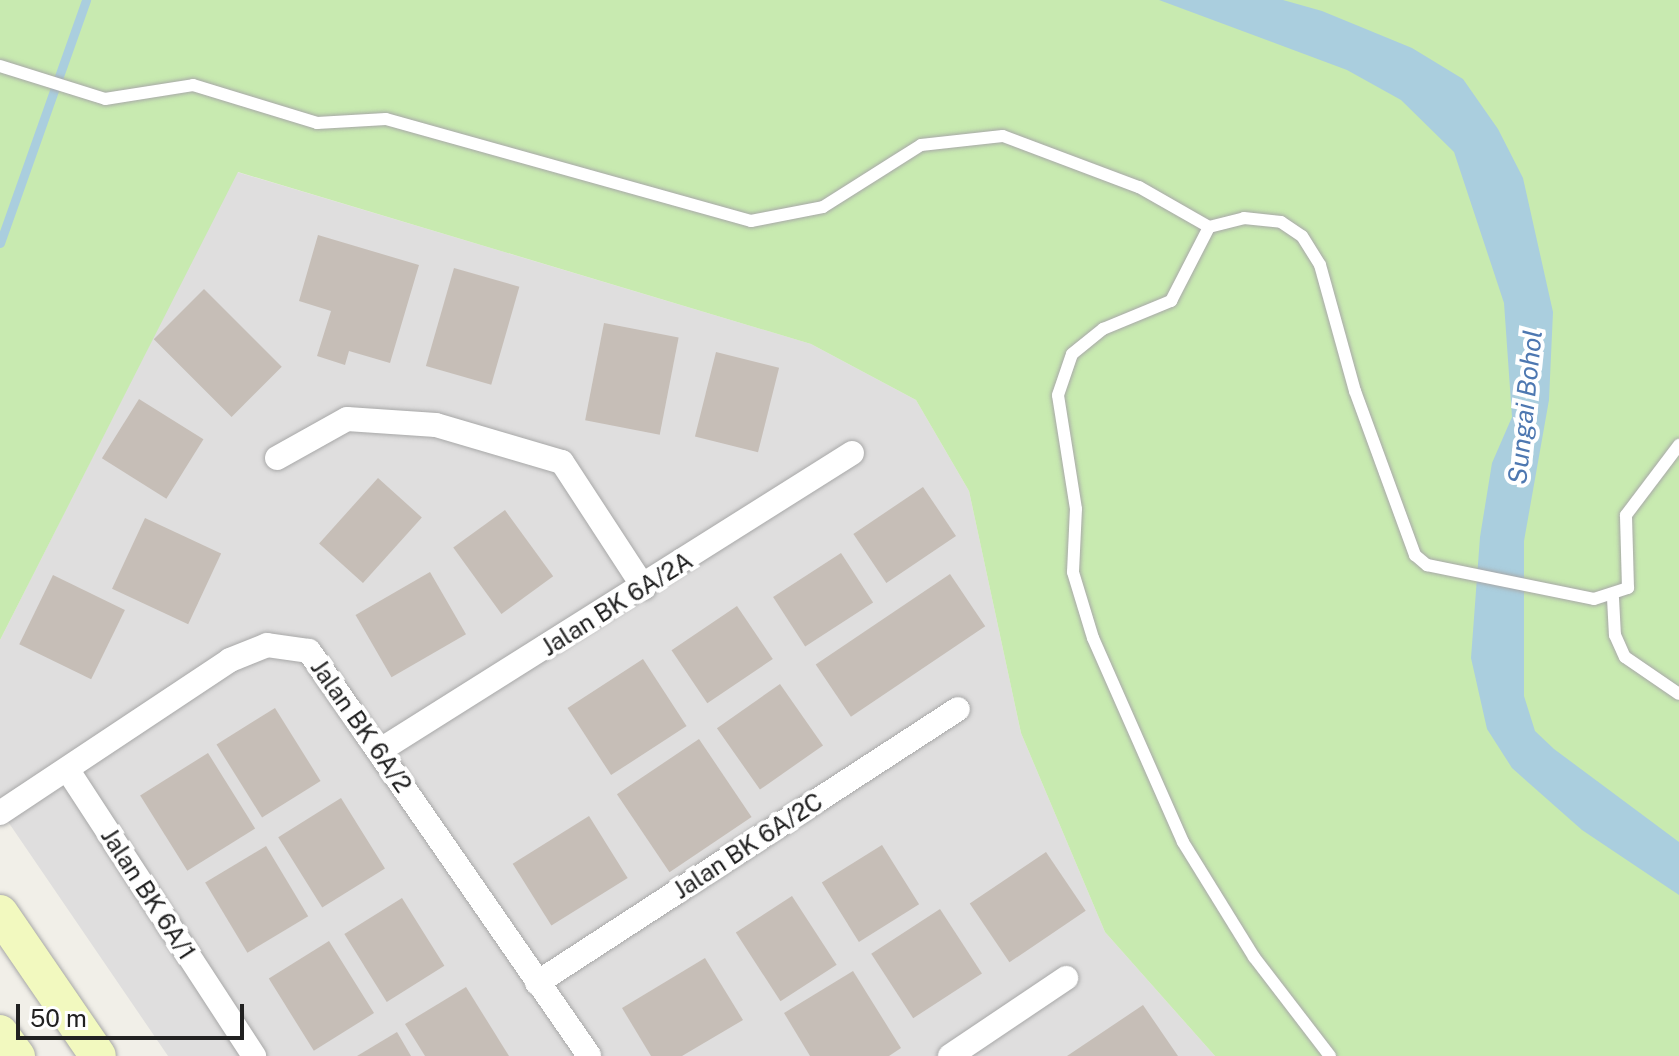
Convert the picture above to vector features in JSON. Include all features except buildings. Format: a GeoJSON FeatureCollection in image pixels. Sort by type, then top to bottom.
{"type":"FeatureCollection","features":[{"type":"Feature","properties":{"kind":"main road"},"geometry":{"type":"LineString","coordinates":[[0,913],[98,1056]]}},
{"type":"Feature","properties":{"kind":"main road"},"geometry":{"type":"LineString","coordinates":[[0,1033],[17,1056]]}},
{"type":"Feature","properties":{"kind":"street"},"geometry":{"type":"LineString","coordinates":[[277,458],[347,419],[436,425],[562,462],[644,588]]}},
{"type":"Feature","properties":{"kind":"street","name":"Jalan BK 6A/2A"},"geometry":{"type":"LineString","coordinates":[[379,751],[644,588],[852,453]]}},
{"type":"Feature","properties":{"kind":"street","name":"Jalan BK 6A/2"},"geometry":{"type":"LineString","coordinates":[[0,813],[69,772],[230,660],[267,645],[309,651],[589,1056]]}},
{"type":"Feature","properties":{"kind":"street","name":"Jalan BK 6A/2C"},"geometry":{"type":"LineString","coordinates":[[537,983],[958,709]]}},
{"type":"Feature","properties":{"kind":"street","name":"Jalan BK 6A/1"},"geometry":{"type":"LineString","coordinates":[[69,772],[254,1056]]}},
{"type":"Feature","properties":{"kind":"street"},"geometry":{"type":"LineString","coordinates":[[950,1056],[1066,978]]}},
{"type":"Feature","properties":{"kind":"lane"},"geometry":{"type":"LineString","coordinates":[[0,66],[32,71],[105,99],[193,85],[317,123],[386,119],[751,221],[823,207],[921,145],[1003,136],[1139,187],[1209,227],[1257,219],[1281,222],[1302,236],[1334,302],[1407,543],[1427,565],[1594,599],[1613,598],[1628,588],[1632,571],[1626,515],[1679,445]]}},
{"type":"Feature","properties":{"kind":"lane"},"geometry":{"type":"LineString","coordinates":[[1209,227],[1171,301],[1103,329],[1072,354],[1058,395],[1076,509],[1073,572],[1093,638],[1183,842],[1254,957],[1330,1056]]}},
{"type":"Feature","properties":{"kind":"lane"},"geometry":{"type":"LineString","coordinates":[[1613,598],[1615,635],[1625,657],[1679,694]]}},
{"type":"Feature","properties":{"kind":"shaded area"},"geometry":{"type":"Polygon","coordinates":[[[237,172],[811,344],[916,400],[969,491],[1021,733],[1105,932],[1215,1056],[168,1056],[0,810],[0,640],[237,172]]]}},
{"type":"Feature","properties":{"kind":"green space"},"geometry":{"type":"Polygon","coordinates":[[[0,0],[1679,0],[1679,1056],[1215,1056],[1105,932],[1021,733],[969,491],[916,400],[811,344],[238,172],[0,640],[0,0]]]}},
{"type":"Feature","properties":{"kind":"water","name":"Sungai Bohol"},"geometry":{"type":"Polygon","coordinates":[[[1159,0],[1283,0],[1322,11],[1412,48],[1463,79],[1498,129],[1523,178],[1553,312],[1549,400],[1524,541],[1524,696],[1535,731],[1554,749],[1679,842],[1679,895],[1582,830],[1512,768],[1487,729],[1471,658],[1480,537],[1492,463],[1512,417],[1504,303],[1454,152],[1401,100],[1347,70],[1159,0]]]}},
{"type":"Feature","properties":{"kind":"waterway"},"geometry":{"type":"LineString","coordinates":[[0,243],[86,0]]}}]}
